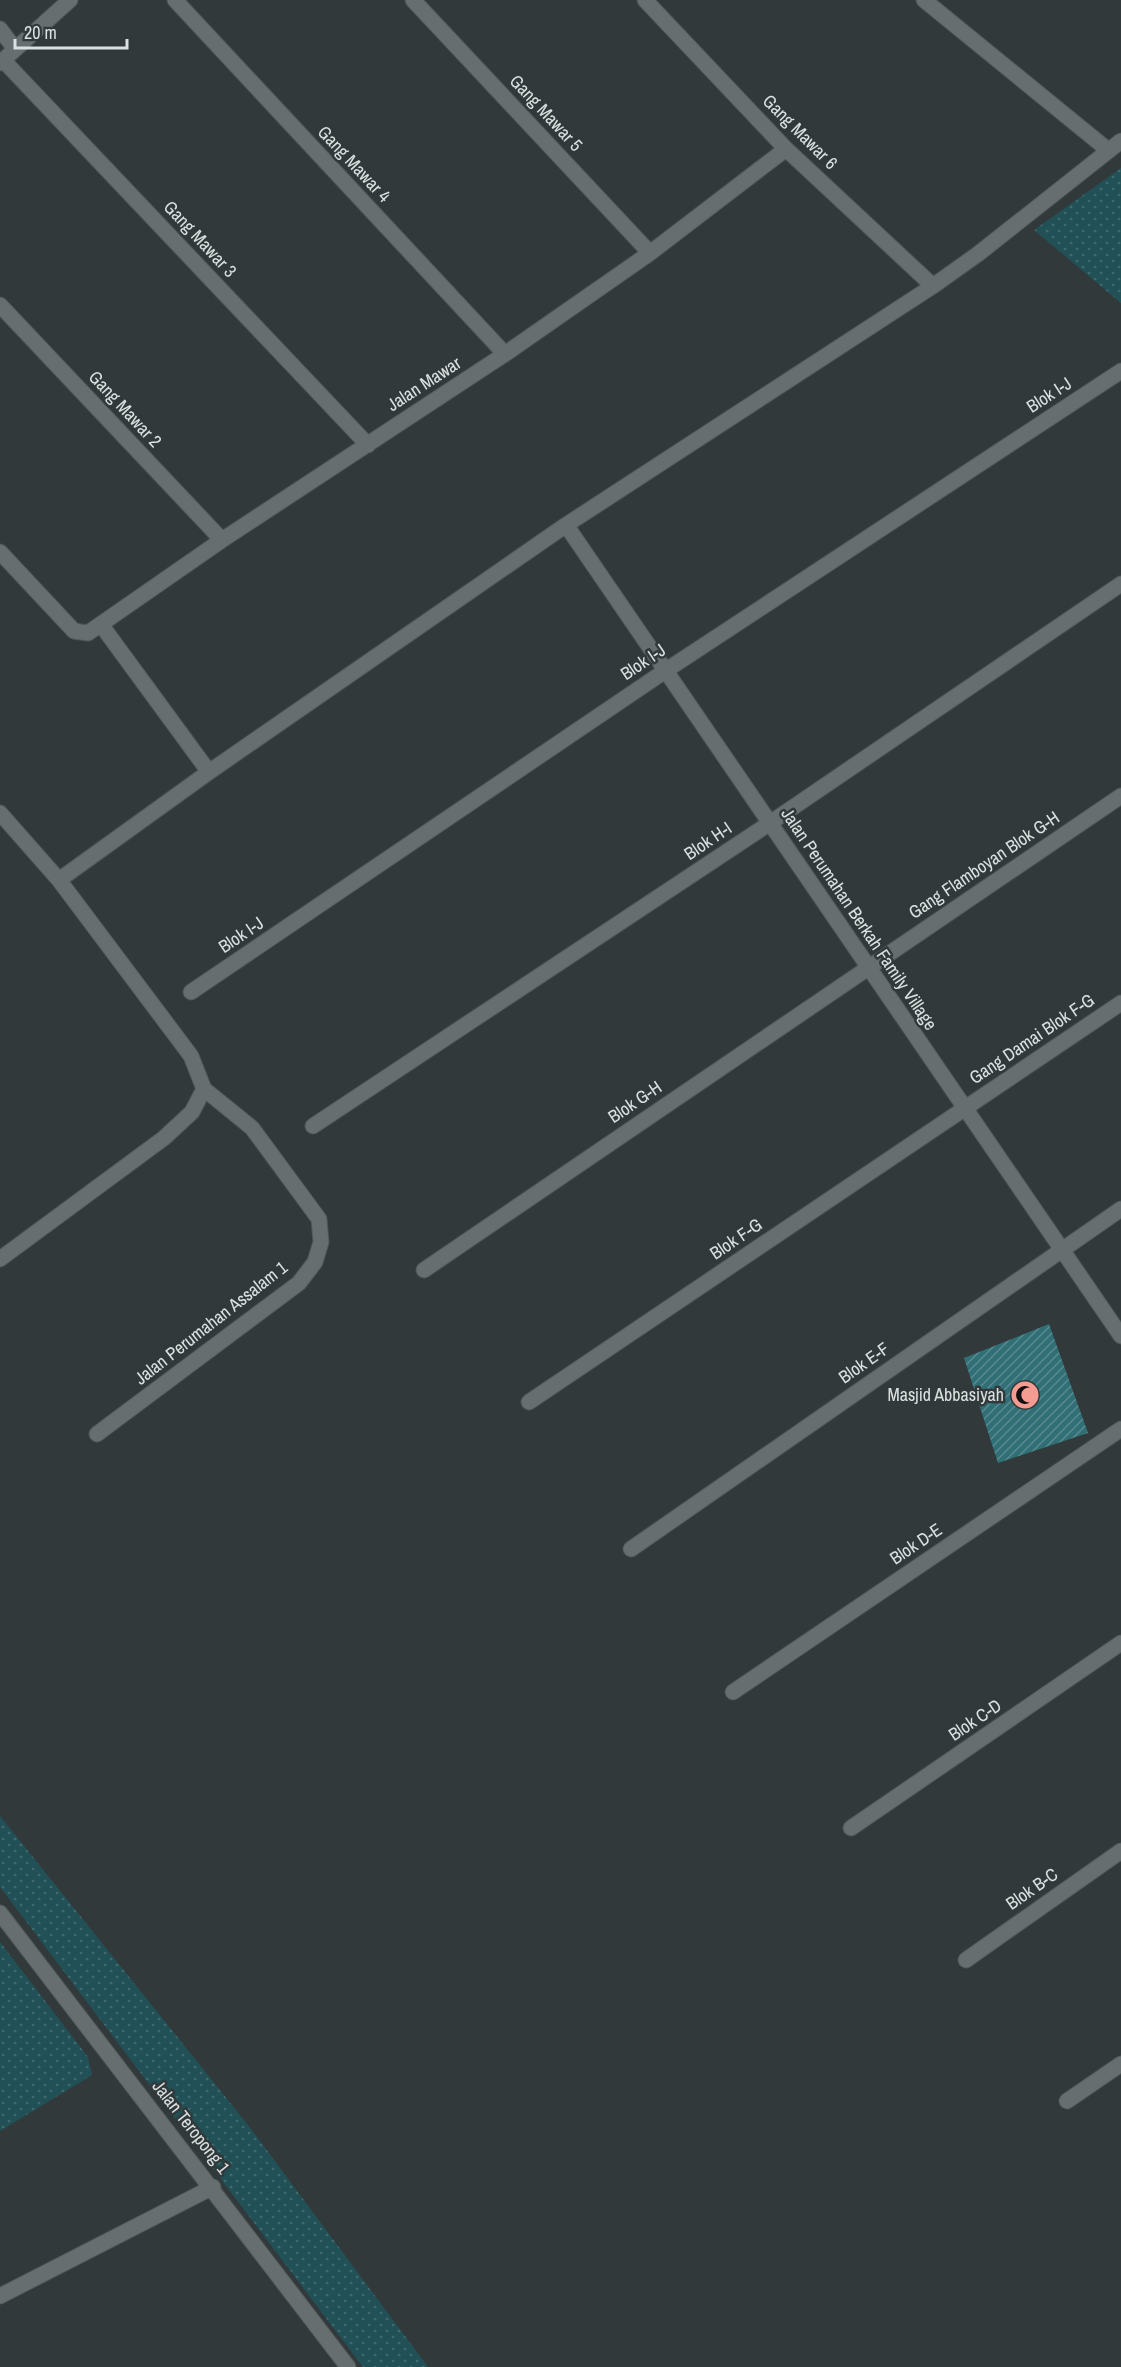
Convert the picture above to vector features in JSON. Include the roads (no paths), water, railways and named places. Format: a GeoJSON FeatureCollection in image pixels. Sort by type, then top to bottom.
{"type":"FeatureCollection","features":[{"type":"Feature","properties":{"kind":"street"},"geometry":{"type":"LineString","coordinates":[[2,61],[70,0]]}},
{"type":"Feature","properties":{"kind":"street","name":"Gang Mawar 4"},"geometry":{"type":"LineString","coordinates":[[175,0],[506,354]]}},
{"type":"Feature","properties":{"kind":"street","name":"Gang Mawar 5"},"geometry":{"type":"LineString","coordinates":[[413,0],[650,253]]}},
{"type":"Feature","properties":{"kind":"street","name":"Gang Mawar 6"},"geometry":{"type":"LineString","coordinates":[[645,0],[786,148],[933,286]]}},
{"type":"Feature","properties":{"kind":"street"},"geometry":{"type":"LineString","coordinates":[[59,880],[209,772],[566,525],[933,286],[978,254],[1115,146],[924,0]]}},
{"type":"Feature","properties":{"kind":"street"},"geometry":{"type":"LineString","coordinates":[[0,29],[15,49]]}},
{"type":"Feature","properties":{"kind":"street","name":"Gang Mawar 3"},"geometry":{"type":"LineString","coordinates":[[2,61],[368,445]]}},
{"type":"Feature","properties":{"kind":"street","name":"Jalan Mawar"},"geometry":{"type":"LineString","coordinates":[[0,552],[74,631],[88,633],[102,626],[222,540],[506,354],[650,253],[786,148]]}},
{"type":"Feature","properties":{"kind":"street","name":"Gang Mawar 2"},"geometry":{"type":"LineString","coordinates":[[0,305],[222,540]]}},
{"type":"Feature","properties":{"kind":"street","name":"Blok I-J"},"geometry":{"type":"LineString","coordinates":[[191,992],[665,671],[1121,371]]}},
{"type":"Feature","properties":{"kind":"street","name":"Jalan Perumahan Berkah Family Village"},"geometry":{"type":"LineString","coordinates":[[566,525],[1121,1336]]}},
{"type":"Feature","properties":{"kind":"street","name":"Blok H-I"},"geometry":{"type":"LineString","coordinates":[[313,1126],[770,823],[1121,584]]}},
{"type":"Feature","properties":{"kind":"street"},"geometry":{"type":"LineString","coordinates":[[102,626],[209,772]]}},
{"type":"Feature","properties":{"kind":"street","name":"Gang Flamboyan Blok G-H"},"geometry":{"type":"LineString","coordinates":[[868,967],[1121,796]]}},
{"type":"Feature","properties":{"kind":"street"},"geometry":{"type":"LineString","coordinates":[[0,813],[59,880],[191,1056],[204,1089],[192,1112],[164,1138],[0,1259]]}},
{"type":"Feature","properties":{"kind":"street","name":"Blok G-H"},"geometry":{"type":"LineString","coordinates":[[424,1270],[868,967]]}},
{"type":"Feature","properties":{"kind":"street","name":"Gang Damai Blok F-G"},"geometry":{"type":"LineString","coordinates":[[965,1108],[1121,1003]]}},
{"type":"Feature","properties":{"kind":"street","name":"Jalan Perumahan Assalam 1"},"geometry":{"type":"LineString","coordinates":[[97,1434],[299,1283],[315,1262],[321,1242],[319,1219],[252,1128],[204,1089]]}},
{"type":"Feature","properties":{"kind":"street","name":"Blok F-G"},"geometry":{"type":"LineString","coordinates":[[529,1402],[965,1108]]}},
{"type":"Feature","properties":{"kind":"street","name":"Blok E-F"},"geometry":{"type":"LineString","coordinates":[[631,1549],[1121,1209]]}},
{"type":"Feature","properties":{"kind":"street","name":"Blok D-E"},"geometry":{"type":"LineString","coordinates":[[733,1692],[1121,1428]]}},
{"type":"Feature","properties":{"kind":"street","name":"Blok C-D"},"geometry":{"type":"LineString","coordinates":[[851,1828],[1121,1643]]}},
{"type":"Feature","properties":{"kind":"street","name":"Blok B-C"},"geometry":{"type":"LineString","coordinates":[[966,1960],[1121,1851]]}},
{"type":"Feature","properties":{"kind":"street","name":"Jalan Teropong 1"},"geometry":{"type":"LineString","coordinates":[[0,1913],[213,2187],[348,2367]]}},
{"type":"Feature","properties":{"kind":"street"},"geometry":{"type":"LineString","coordinates":[[1067,2101],[1121,2064]]}},
{"type":"Feature","properties":{"kind":"street"},"geometry":{"type":"LineString","coordinates":[[0,2296],[213,2187]]}},
{"type":"Feature","properties":{"kind":"place","name":"Masjid Abbasiyah"},"geometry":{"type":"Point","coordinates":[1025,1395]}}]}
